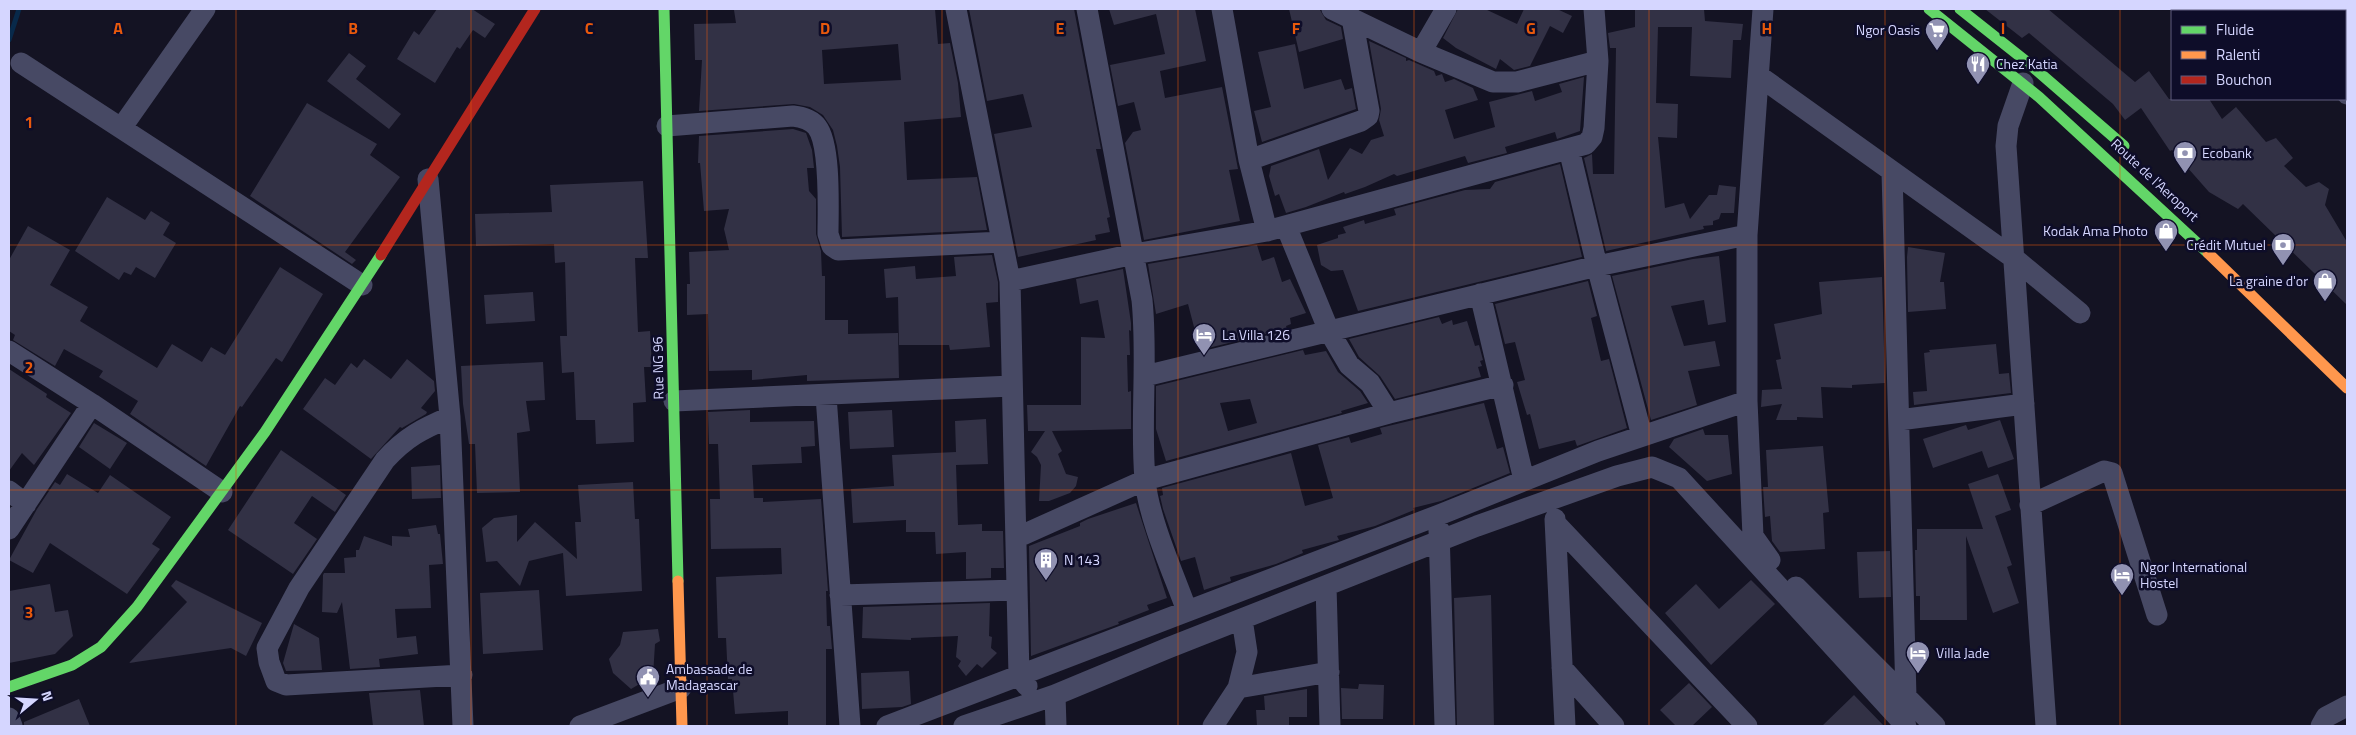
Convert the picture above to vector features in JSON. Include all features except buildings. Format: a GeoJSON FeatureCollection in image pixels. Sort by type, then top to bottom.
{"type":"FeatureCollection","features":[{"type":"Feature","properties":{"kind":"main road"},"geometry":{"type":"LineString","coordinates":[[9,686],[72,665],[101,647],[137,607],[265,432],[362,285],[535,9]]}},
{"type":"Feature","properties":{"kind":"main road","name":"Rue NG 96"},"geometry":{"type":"LineString","coordinates":[[664,9],[682,726]]}},
{"type":"Feature","properties":{"kind":"main road","name":"Route de l'Aeroport"},"geometry":{"type":"LineString","coordinates":[[1928,9],[2023,83],[2153,198],[2347,388]]}},
{"type":"Feature","properties":{"kind":"main road","name":"Route de l'Aeroport"},"geometry":{"type":"LineString","coordinates":[[1960,9],[2027,62],[2132,154]]}},
{"type":"Feature","properties":{"kind":"street"},"geometry":{"type":"LineString","coordinates":[[122,127],[205,9]]}},
{"type":"Feature","properties":{"kind":"street"},"geometry":{"type":"LineString","coordinates":[[956,9],[1010,281],[1019,676]]}},
{"type":"Feature","properties":{"kind":"street"},"geometry":{"type":"LineString","coordinates":[[1087,9],[1134,254],[1146,337],[1146,480],[1157,526],[1187,611]]}},
{"type":"Feature","properties":{"kind":"street"},"geometry":{"type":"LineString","coordinates":[[1222,9],[1250,160],[1277,228],[1329,331],[1349,365],[1370,383],[1389,413]]}},
{"type":"Feature","properties":{"kind":"street"},"geometry":{"type":"LineString","coordinates":[[1332,9],[1421,52],[1472,74],[1500,83],[1517,82],[1598,61]]}},
{"type":"Feature","properties":{"kind":"street"},"geometry":{"type":"LineString","coordinates":[[1421,52],[1446,9]]}},
{"type":"Feature","properties":{"kind":"street"},"geometry":{"type":"LineString","coordinates":[[1010,281],[1134,254],[1277,228],[1586,144],[1594,134],[1598,61],[1594,9]]}},
{"type":"Feature","properties":{"kind":"street"},"geometry":{"type":"LineString","coordinates":[[1763,9],[1747,235],[1748,402],[1754,540],[1776,568],[1935,726]]}},
{"type":"Feature","properties":{"kind":"street"},"geometry":{"type":"LineString","coordinates":[[1250,160],[1361,121],[1368,116],[1369,111],[1352,18]]}},
{"type":"Feature","properties":{"kind":"street"},"geometry":{"type":"LineString","coordinates":[[21,63],[362,285]]}},
{"type":"Feature","properties":{"kind":"street"},"geometry":{"type":"LineString","coordinates":[[1759,76],[2015,259],[2080,312]]}},
{"type":"Feature","properties":{"kind":"street"},"geometry":{"type":"LineString","coordinates":[[2023,83],[2008,126],[2006,146],[2046,726]]}},
{"type":"Feature","properties":{"kind":"street"},"geometry":{"type":"LineString","coordinates":[[667,126],[793,116],[810,120],[818,127],[826,155],[828,234],[832,246],[838,250],[1002,242]]}},
{"type":"Feature","properties":{"kind":"street"},"geometry":{"type":"LineString","coordinates":[[1569,149],[1597,266],[1642,436]]}},
{"type":"Feature","properties":{"kind":"street"},"geometry":{"type":"LineString","coordinates":[[1892,172],[1906,697]]}},
{"type":"Feature","properties":{"kind":"street"},"geometry":{"type":"LineString","coordinates":[[428,179],[450,417],[463,726]]}},
{"type":"Feature","properties":{"kind":"street"},"geometry":{"type":"LineString","coordinates":[[1145,376],[1597,266],[1747,235]]}},
{"type":"Feature","properties":{"kind":"street"},"geometry":{"type":"LineString","coordinates":[[1480,294],[1524,480]]}},
{"type":"Feature","properties":{"kind":"street"},"geometry":{"type":"LineString","coordinates":[[9,351],[92,404],[222,492]]}},
{"type":"Feature","properties":{"kind":"street"},"geometry":{"type":"LineString","coordinates":[[1016,538],[1146,480],[1389,413],[1503,385]]}},
{"type":"Feature","properties":{"kind":"street"},"geometry":{"type":"LineString","coordinates":[[674,401],[826,396],[1012,386]]}},
{"type":"Feature","properties":{"kind":"street"},"geometry":{"type":"LineString","coordinates":[[826,396],[850,726]]}},
{"type":"Feature","properties":{"kind":"street"},"geometry":{"type":"LineString","coordinates":[[887,726],[1438,515],[1598,451],[1748,402]]}},
{"type":"Feature","properties":{"kind":"street"},"geometry":{"type":"LineString","coordinates":[[9,529],[92,404]]}},
{"type":"Feature","properties":{"kind":"street"},"geometry":{"type":"LineString","coordinates":[[1899,420],[2024,404]]}},
{"type":"Feature","properties":{"kind":"street"},"geometry":{"type":"LineString","coordinates":[[450,417],[416,432],[402,442],[385,460],[299,588],[267,648],[267,653],[276,681],[286,685],[462,674]]}},
{"type":"Feature","properties":{"kind":"street"},"geometry":{"type":"LineString","coordinates":[[964,726],[1047,698],[1242,619],[1555,498],[1617,476],[1652,467],[1679,478],[1906,726]]}},
{"type":"Feature","properties":{"kind":"street"},"geometry":{"type":"LineString","coordinates":[[2030,505],[2104,471],[2112,473],[2157,614]]}},
{"type":"Feature","properties":{"kind":"street"},"geometry":{"type":"LineString","coordinates":[[9,491],[26,504]]}},
{"type":"Feature","properties":{"kind":"street"},"geometry":{"type":"LineString","coordinates":[[1555,498],[1565,726]]}},
{"type":"Feature","properties":{"kind":"street"},"geometry":{"type":"LineString","coordinates":[[1438,515],[1445,726]]}},
{"type":"Feature","properties":{"kind":"street"},"geometry":{"type":"LineString","coordinates":[[1556,524],[1747,726]]}},
{"type":"Feature","properties":{"kind":"street"},"geometry":{"type":"LineString","coordinates":[[1326,586],[1330,726]]}},
{"type":"Feature","properties":{"kind":"street"},"geometry":{"type":"LineString","coordinates":[[840,595],[1017,590]]}},
{"type":"Feature","properties":{"kind":"street"},"geometry":{"type":"LineString","coordinates":[[1213,726],[1238,688],[1247,652],[1242,619]]}},
{"type":"Feature","properties":{"kind":"street"},"geometry":{"type":"LineString","coordinates":[[1562,668],[1614,726]]}},
{"type":"Feature","properties":{"kind":"street"},"geometry":{"type":"LineString","coordinates":[[1238,688],[1329,672]]}},
{"type":"Feature","properties":{"kind":"street"},"geometry":{"type":"LineString","coordinates":[[1019,676],[1047,698],[1056,726]]}},
{"type":"Feature","properties":{"kind":"street"},"geometry":{"type":"LineString","coordinates":[[580,726],[681,688]]}},
{"type":"Feature","properties":{"kind":"street"},"geometry":{"type":"LineString","coordinates":[[2321,726],[2326,717],[2347,706]]}},
{"type":"Feature","properties":{"kind":"street"},"geometry":{"type":"LineString","coordinates":[[9,718],[12,726]]}},
{"type":"Feature","properties":{"kind":"green space"},"geometry":{"type":"Polygon","coordinates":[[[2347,9],[2347,44],[2346,10],[2282,10],[2347,9]]]}},
{"type":"Feature","properties":{"kind":"waterway"},"geometry":{"type":"LineString","coordinates":[[9,40],[19,9]]}},
{"type":"Feature","properties":{"kind":"traffic: fast"},"geometry":{"type":"LineString","coordinates":[[664,9],[678,581]]}},
{"type":"Feature","properties":{"kind":"traffic: fast"},"geometry":{"type":"LineString","coordinates":[[1929,9],[2039,97],[2208,253]]}},
{"type":"Feature","properties":{"kind":"traffic: fast"},"geometry":{"type":"LineString","coordinates":[[1960,9],[2027,62],[2124,146]]}},
{"type":"Feature","properties":{"kind":"traffic: fast"},"geometry":{"type":"LineString","coordinates":[[9,687],[72,665],[101,647],[137,607],[265,432],[381,255]]}},
{"type":"Feature","properties":{"kind":"traffic: slow"},"geometry":{"type":"LineString","coordinates":[[2208,253],[2347,388]]}},
{"type":"Feature","properties":{"kind":"traffic: slow"},"geometry":{"type":"LineString","coordinates":[[678,581],[682,726]]}},
{"type":"Feature","properties":{"kind":"traffic: jam"},"geometry":{"type":"LineString","coordinates":[[381,255],[535,9]]}},
{"type":"Feature","properties":{"kind":"place","name":"Ngor Oasis"},"geometry":{"type":"Point","coordinates":[1937,51]}},
{"type":"Feature","properties":{"kind":"place","name":"Chez Katia"},"geometry":{"type":"Point","coordinates":[1978,85]}},
{"type":"Feature","properties":{"kind":"place","name":"Ecobank"},"geometry":{"type":"Point","coordinates":[2185,174]}},
{"type":"Feature","properties":{"kind":"place","name":"Kodak Ama Photo"},"geometry":{"type":"Point","coordinates":[2166,252]}},
{"type":"Feature","properties":{"kind":"place","name":"Crédit Mutuel"},"geometry":{"type":"Point","coordinates":[2283,266]}},
{"type":"Feature","properties":{"kind":"place","name":"La graine d'or"},"geometry":{"type":"Point","coordinates":[2325,302]}},
{"type":"Feature","properties":{"kind":"place","name":"La Villa 126"},"geometry":{"type":"Point","coordinates":[1204,356]}},
{"type":"Feature","properties":{"kind":"place","name":"N 143"},"geometry":{"type":"Point","coordinates":[1046,581]}},
{"type":"Feature","properties":{"kind":"place","name":"Ngor International Hostel"},"geometry":{"type":"Point","coordinates":[2122,596]}},
{"type":"Feature","properties":{"kind":"place","name":"Villa Jade"},"geometry":{"type":"Point","coordinates":[1918,674]}},
{"type":"Feature","properties":{"kind":"place","name":"Ambassade de Madagascar"},"geometry":{"type":"Point","coordinates":[648,698]}}]}
